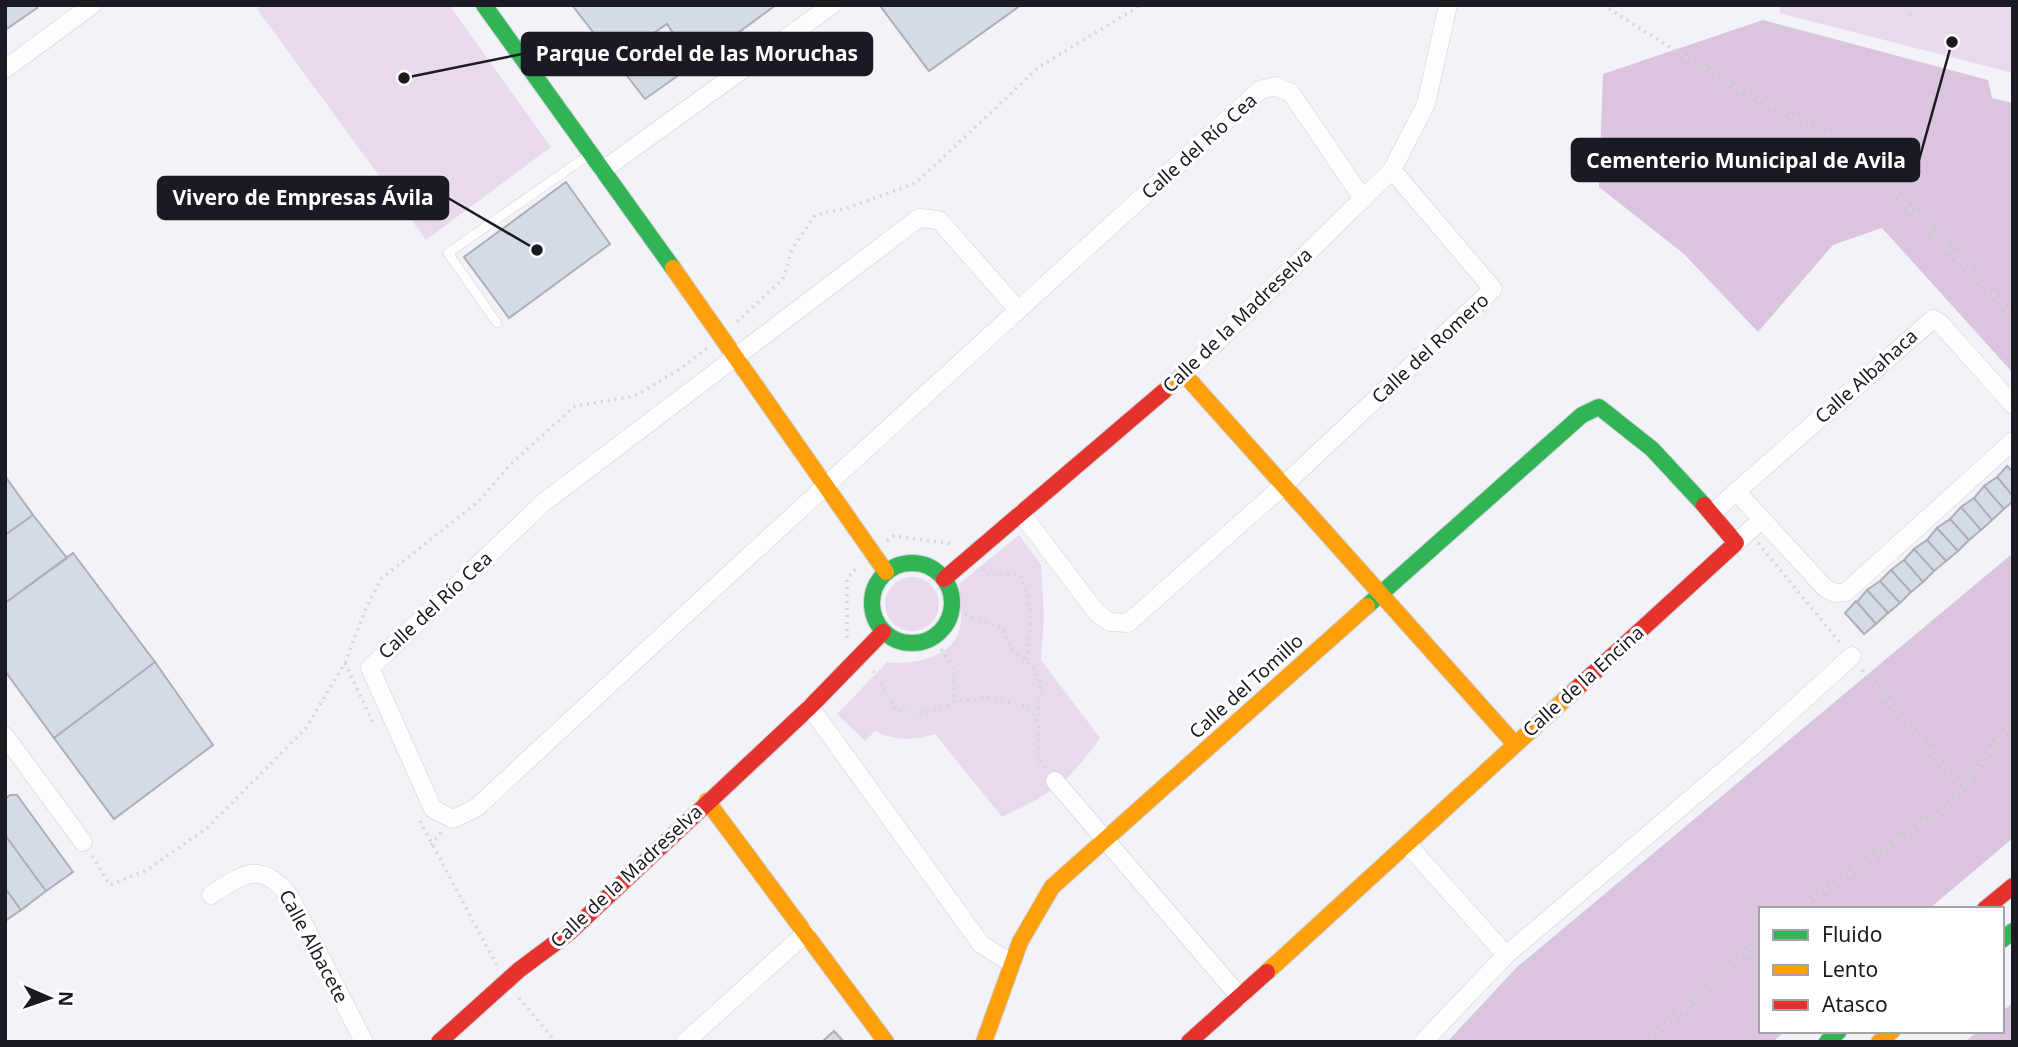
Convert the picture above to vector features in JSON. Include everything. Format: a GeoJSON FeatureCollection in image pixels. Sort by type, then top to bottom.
{"type":"FeatureCollection","features":[{"type":"Feature","properties":{"kind":"main road"},"geometry":{"type":"LineString","coordinates":[[484,5],[886,572]]}},
{"type":"Feature","properties":{"kind":"main road"},"geometry":{"type":"LineString","coordinates":[[1184,374],[1514,743]]}},
{"type":"Feature","properties":{"kind":"main road","name":"Calle de la Madreselva"},"geometry":{"type":"LineString","coordinates":[[944,579],[1184,374]]}},
{"type":"Feature","properties":{"kind":"main road","name":"Calle del Tomillo"},"geometry":{"type":"LineString","coordinates":[[984,1042],[1011,963],[1037,909],[1052,887],[1582,415],[1599,407],[1619,417],[1712,513]]}},
{"type":"Feature","properties":{"kind":"main road"},"geometry":{"type":"LineString","coordinates":[[1712,513],[1735,542]]}},
{"type":"Feature","properties":{"kind":"main road","name":"Calle de la Encina"},"geometry":{"type":"LineString","coordinates":[[1189,1042],[1408,845],[1514,743],[1735,542]]}},
{"type":"Feature","properties":{"kind":"main road"},"geometry":{"type":"LineString","coordinates":[[910,563],[935,570],[944,579],[949,589],[952,609],[949,620],[934,637],[908,644],[883,632],[876,621],[872,595],[886,572],[910,563]]}},
{"type":"Feature","properties":{"kind":"main road","name":"Calle de la Madreselva"},"geometry":{"type":"LineString","coordinates":[[439,1042],[506,982],[570,932],[810,707],[883,632]]}},
{"type":"Feature","properties":{"kind":"main road"},"geometry":{"type":"LineString","coordinates":[[707,801],[886,1042]]}},
{"type":"Feature","properties":{"kind":"main road"},"geometry":{"type":"LineString","coordinates":[[1987,907],[2013,886]]}},
{"type":"Feature","properties":{"kind":"street"},"geometry":{"type":"LineString","coordinates":[[5,69],[92,5]]}},
{"type":"Feature","properties":{"kind":"street"},"geometry":{"type":"LineString","coordinates":[[603,170],[832,5]]}},
{"type":"Feature","properties":{"kind":"street","name":"Calle de la Madreselva"},"geometry":{"type":"LineString","coordinates":[[1184,374],[1392,170],[1426,104],[1448,5]]}},
{"type":"Feature","properties":{"kind":"street","name":"Calle del Río Cea"},"geometry":{"type":"LineString","coordinates":[[1017,310],[940,220],[919,218],[543,503],[370,668],[433,809],[453,819],[476,808],[824,485],[1260,90],[1276,86],[1291,93],[1363,199]]}},
{"type":"Feature","properties":{"kind":"street","name":"Calle del Romero"},"geometry":{"type":"LineString","coordinates":[[1021,513],[1097,613],[1110,622],[1128,622],[1284,485],[1493,289],[1392,170]]}},
{"type":"Feature","properties":{"kind":"street","name":"Calle Albahaca"},"geometry":{"type":"LineString","coordinates":[[1712,513],[1933,319],[1940,323],[2013,405]]}},
{"type":"Feature","properties":{"kind":"street"},"geometry":{"type":"LineString","coordinates":[[1737,491],[1825,588],[1835,593],[1846,592],[2013,441]]}},
{"type":"Feature","properties":{"kind":"street","name":"Calle de la Encina"},"geometry":{"type":"LineString","coordinates":[[1735,542],[1761,520]]}},
{"type":"Feature","properties":{"kind":"street"},"geometry":{"type":"LineString","coordinates":[[1423,1042],[1506,955],[1753,747],[1852,656]]}},
{"type":"Feature","properties":{"kind":"street"},"geometry":{"type":"LineString","coordinates":[[810,707],[981,944],[1011,963]]}},
{"type":"Feature","properties":{"kind":"street"},"geometry":{"type":"LineString","coordinates":[[5,736],[11,754],[83,842]]}},
{"type":"Feature","properties":{"kind":"street"},"geometry":{"type":"LineString","coordinates":[[1055,781],[1240,996]]}},
{"type":"Feature","properties":{"kind":"street"},"geometry":{"type":"LineString","coordinates":[[1408,845],[1506,955]]}},
{"type":"Feature","properties":{"kind":"street","name":"Calle Albacete"},"geometry":{"type":"LineString","coordinates":[[211,895],[243,874],[262,874],[278,880],[290,897],[364,1042]]}},
{"type":"Feature","properties":{"kind":"street"},"geometry":{"type":"LineString","coordinates":[[685,1042],[806,933]]}},
{"type":"Feature","properties":{"kind":"lane"},"geometry":{"type":"LineString","coordinates":[[497,323],[448,253],[590,154]]}},
{"type":"Feature","properties":{"kind":"path"},"geometry":{"type":"LineString","coordinates":[[1604,5],[1724,81],[1849,146],[2013,315]]}},
{"type":"Feature","properties":{"kind":"path"},"geometry":{"type":"LineString","coordinates":[[1910,15],[1913,5]]}},
{"type":"Feature","properties":{"kind":"path"},"geometry":{"type":"LineString","coordinates":[[952,609],[1002,628],[1010,648],[1027,660],[1041,682],[1038,722],[1040,761],[1055,781]]}},
{"type":"Feature","properties":{"kind":"path"},"geometry":{"type":"LineString","coordinates":[[934,637],[952,666],[954,702]]}},
{"type":"Feature","properties":{"kind":"path"},"geometry":{"type":"LineString","coordinates":[[345,663],[380,737]]}},
{"type":"Feature","properties":{"kind":"path"},"geometry":{"type":"LineString","coordinates":[[882,688],[897,711],[926,713],[954,702],[985,697],[1026,706],[1038,722]]}},
{"type":"Feature","properties":{"kind":"path"},"geometry":{"type":"LineString","coordinates":[[374,725],[392,717]]}},
{"type":"Feature","properties":{"kind":"path"},"geometry":{"type":"LineString","coordinates":[[1799,907],[1948,807],[2013,722]]}},
{"type":"Feature","properties":{"kind":"path"},"geometry":{"type":"LineString","coordinates":[[414,809],[506,982],[556,1042]]}},
{"type":"Feature","properties":{"kind":"path"},"geometry":{"type":"LineString","coordinates":[[1646,1042],[1759,942]]}},
{"type":"Feature","properties":{"kind":"shaded area"},"geometry":{"type":"Polygon","coordinates":[[[262,5],[449,5],[551,147],[426,240],[257,9],[262,5]]]}},
{"type":"Feature","properties":{"kind":"shaded area"},"geometry":{"type":"Polygon","coordinates":[[[1781,5],[2013,5],[2013,73],[1779,13],[1781,5]]]}},
{"type":"Feature","properties":{"kind":"shaded area"},"geometry":{"type":"Polygon","coordinates":[[[1763,20],[1988,80],[1992,98],[2013,103],[2013,373],[1882,228],[1833,245],[1758,332],[1684,254],[1599,187],[1603,74],[1763,20]]]}},
{"type":"Feature","properties":{"kind":"shaded area"},"geometry":{"type":"Polygon","coordinates":[[[1019,535],[1041,565],[1044,616],[1041,660],[1100,738],[1058,786],[1002,817],[935,734],[905,739],[875,731],[865,741],[837,714],[887,662],[919,661],[941,653],[949,646],[956,638],[961,623],[959,584],[1019,535]]]}},
{"type":"Feature","properties":{"kind":"shaded area"},"geometry":{"type":"Polygon","coordinates":[[[2013,553],[2013,838],[1931,907],[1759,907],[1759,1033],[1783,1033],[1773,1042],[1447,1042],[1517,967],[2013,553]]]}},
{"type":"Feature","properties":{"kind":"shaded area"},"geometry":{"type":"Polygon","coordinates":[[[912,577],[931,585],[939,604],[931,623],[912,631],[893,623],[885,604],[893,585],[912,577]]]}},
{"type":"Feature","properties":{"kind":"shaded area"},"geometry":{"type":"Polygon","coordinates":[[[2013,1003],[2013,1042],[1965,1042],[1976,1033],[2004,1033],[2004,1010],[2013,1003]]]}},
{"type":"Feature","properties":{"kind":"building"},"geometry":{"type":"Polygon","coordinates":[[[5,5],[35,5],[37,8],[5,30],[5,5]]]}},
{"type":"Feature","properties":{"kind":"building"},"geometry":{"type":"Polygon","coordinates":[[[572,5],[776,5],[694,65],[667,24],[654,33],[683,72],[645,99],[572,5]]]}},
{"type":"Feature","properties":{"kind":"building"},"geometry":{"type":"Polygon","coordinates":[[[1021,5],[929,71],[881,7],[1021,5]]]}},
{"type":"Feature","properties":{"kind":"building"},"geometry":{"type":"Polygon","coordinates":[[[566,182],[610,244],[509,318],[464,257],[566,182]]]}},
{"type":"Feature","properties":{"kind":"building"},"geometry":{"type":"Polygon","coordinates":[[[2007,466],[2013,472],[2013,496],[1997,477],[2007,466]]]}},
{"type":"Feature","properties":{"kind":"building"},"geometry":{"type":"Polygon","coordinates":[[[5,476],[33,515],[5,535],[5,476]]]}},
{"type":"Feature","properties":{"kind":"building"},"geometry":{"type":"Polygon","coordinates":[[[1997,477],[2013,496],[2013,501],[2004,509],[1984,486],[1997,477]]]}},
{"type":"Feature","properties":{"kind":"building"},"geometry":{"type":"Polygon","coordinates":[[[1984,486],[2004,509],[1992,520],[1974,498],[1984,486]]]}},
{"type":"Feature","properties":{"kind":"building"},"geometry":{"type":"Polygon","coordinates":[[[1974,498],[1992,520],[1981,530],[1961,507],[1974,498]]]}},
{"type":"Feature","properties":{"kind":"building"},"geometry":{"type":"Polygon","coordinates":[[[1961,507],[1981,530],[1969,540],[1950,519],[1961,507]]]}},
{"type":"Feature","properties":{"kind":"building"},"geometry":{"type":"Polygon","coordinates":[[[33,515],[67,558],[5,603],[5,535],[33,515]]]}},
{"type":"Feature","properties":{"kind":"building"},"geometry":{"type":"Polygon","coordinates":[[[1950,519],[1969,540],[1958,551],[1937,528],[1950,519]]]}},
{"type":"Feature","properties":{"kind":"building"},"geometry":{"type":"Polygon","coordinates":[[[1937,528],[1958,551],[1946,561],[1927,540],[1937,528]]]}},
{"type":"Feature","properties":{"kind":"building"},"geometry":{"type":"Polygon","coordinates":[[[1927,540],[1946,561],[1934,571],[1914,549],[1927,540]]]}},
{"type":"Feature","properties":{"kind":"building"},"geometry":{"type":"Polygon","coordinates":[[[1914,549],[1934,571],[1923,582],[1904,560],[1914,549]]]}},
{"type":"Feature","properties":{"kind":"building"},"geometry":{"type":"Polygon","coordinates":[[[73,553],[155,662],[54,738],[5,671],[5,603],[73,553]]]}},
{"type":"Feature","properties":{"kind":"building"},"geometry":{"type":"Polygon","coordinates":[[[1904,560],[1923,582],[1911,592],[1891,570],[1904,560]]]}},
{"type":"Feature","properties":{"kind":"building"},"geometry":{"type":"Polygon","coordinates":[[[1891,570],[1911,592],[1900,603],[1880,581],[1891,570]]]}},
{"type":"Feature","properties":{"kind":"building"},"geometry":{"type":"Polygon","coordinates":[[[1880,581],[1900,603],[1888,613],[1867,590],[1880,581]]]}},
{"type":"Feature","properties":{"kind":"building"},"geometry":{"type":"Polygon","coordinates":[[[1867,590],[1888,613],[1876,624],[1857,602],[1867,590]]]}},
{"type":"Feature","properties":{"kind":"building"},"geometry":{"type":"Polygon","coordinates":[[[1856,601],[1876,624],[1864,634],[1845,613],[1856,601]]]}},
{"type":"Feature","properties":{"kind":"building"},"geometry":{"type":"Polygon","coordinates":[[[155,662],[213,745],[114,819],[54,738],[155,662]]]}},
{"type":"Feature","properties":{"kind":"building"},"geometry":{"type":"Polygon","coordinates":[[[10,795],[17,795],[73,872],[46,891],[5,835],[5,799],[10,795]]]}},
{"type":"Feature","properties":{"kind":"building"},"geometry":{"type":"Polygon","coordinates":[[[5,835],[46,891],[21,910],[5,888],[5,835]]]}},
{"type":"Feature","properties":{"kind":"building"},"geometry":{"type":"Polygon","coordinates":[[[5,888],[21,910],[5,921],[5,888]]]}},
{"type":"Feature","properties":{"kind":"building"},"geometry":{"type":"Polygon","coordinates":[[[834,1031],[844,1042],[822,1042],[834,1031]]]}},
{"type":"Feature","properties":{"kind":"traffic: fast"},"geometry":{"type":"LineString","coordinates":[[484,5],[673,268]]}},
{"type":"Feature","properties":{"kind":"traffic: fast"},"geometry":{"type":"LineString","coordinates":[[1367,606],[1582,415],[1599,407],[1652,449],[1704,505]]}},
{"type":"Feature","properties":{"kind":"traffic: fast"},"geometry":{"type":"LineString","coordinates":[[912,563],[927,566],[940,575],[949,588],[952,603],[949,618],[940,631],[927,640],[912,643],[897,640],[884,631],[875,618],[872,603],[875,588],[884,575],[897,566],[912,563]]}},
{"type":"Feature","properties":{"kind":"traffic: fast"},"geometry":{"type":"LineString","coordinates":[[2004,938],[2013,931]]}},
{"type":"Feature","properties":{"kind":"traffic: fast"},"geometry":{"type":"LineString","coordinates":[[1827,1042],[1837,1033]]}},
{"type":"Feature","properties":{"kind":"traffic: slow"},"geometry":{"type":"LineString","coordinates":[[673,268],[886,572]]}},
{"type":"Feature","properties":{"kind":"traffic: slow"},"geometry":{"type":"LineString","coordinates":[[1163,392],[1184,374],[1514,743]]}},
{"type":"Feature","properties":{"kind":"traffic: slow"},"geometry":{"type":"LineString","coordinates":[[984,1042],[1020,942],[1052,887],[1367,606]]}},
{"type":"Feature","properties":{"kind":"traffic: slow"},"geometry":{"type":"LineString","coordinates":[[1267,972],[1575,690]]}},
{"type":"Feature","properties":{"kind":"traffic: slow"},"geometry":{"type":"LineString","coordinates":[[707,801],[886,1042]]}},
{"type":"Feature","properties":{"kind":"traffic: slow"},"geometry":{"type":"LineString","coordinates":[[1879,1042],[1890,1033]]}},
{"type":"Feature","properties":{"kind":"traffic: jam"},"geometry":{"type":"LineString","coordinates":[[944,579],[1163,392]]}},
{"type":"Feature","properties":{"kind":"traffic: jam"},"geometry":{"type":"LineString","coordinates":[[1575,690],[1736,543],[1704,505]]}},
{"type":"Feature","properties":{"kind":"traffic: jam"},"geometry":{"type":"LineString","coordinates":[[439,1042],[519,970],[570,932],[810,707],[883,632]]}},
{"type":"Feature","properties":{"kind":"traffic: jam"},"geometry":{"type":"LineString","coordinates":[[1987,907],[2013,886]]}},
{"type":"Feature","properties":{"kind":"traffic: jam"},"geometry":{"type":"LineString","coordinates":[[1189,1042],[1267,972]]}},
{"type":"Feature","properties":{"kind":"place","name":"Cementerio Municipal de Avila"},"geometry":{"type":"Point","coordinates":[1952,42]}},
{"type":"Feature","properties":{"kind":"place","name":"Parque Cordel de las Moruchas"},"geometry":{"type":"Point","coordinates":[404,78]}},
{"type":"Feature","properties":{"kind":"place","name":"Vivero de Empresas Ávila"},"geometry":{"type":"Point","coordinates":[537,250]}}]}
